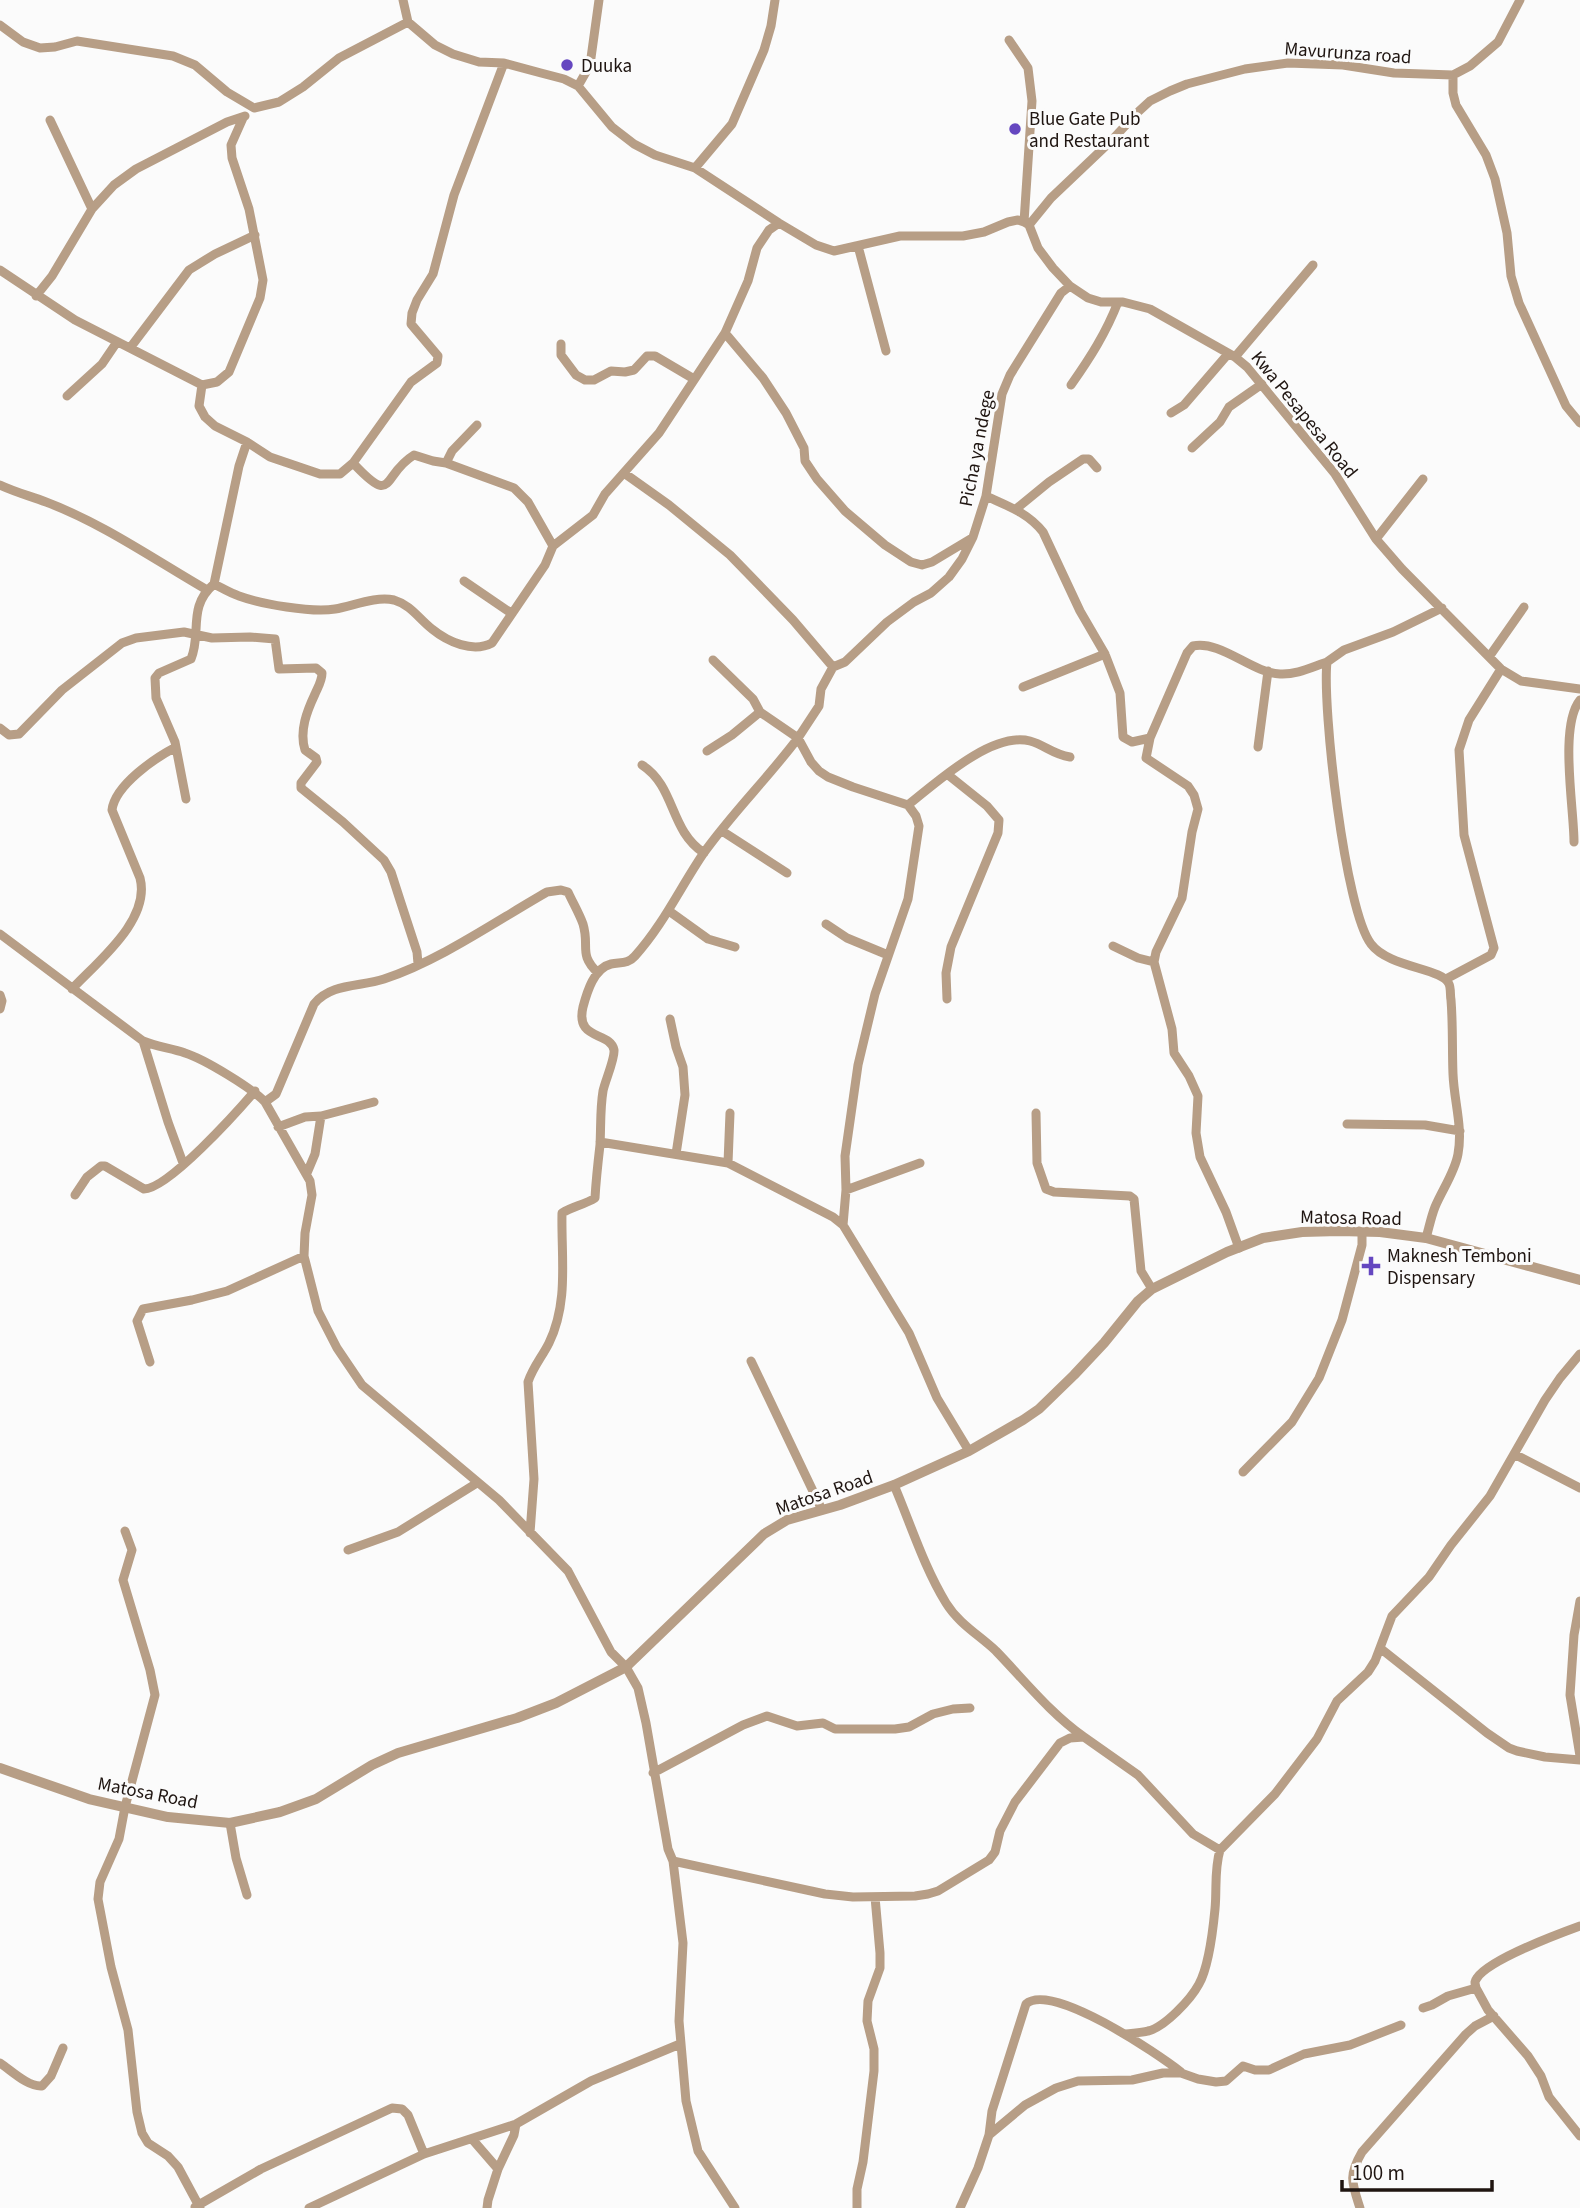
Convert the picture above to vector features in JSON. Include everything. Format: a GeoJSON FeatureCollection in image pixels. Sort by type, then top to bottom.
{"type":"FeatureCollection","features":[{"type":"Feature","properties":{"kind":"street"},"geometry":{"type":"LineString","coordinates":[[403,0],[408,23],[435,45],[479,62],[504,64],[564,79],[578,86],[612,127],[634,144],[655,155],[695,168],[805,240],[834,251],[900,236],[962,236],[984,232],[1008,222],[1018,220],[1026,223],[1032,101],[1028,68],[1009,40]]}},
{"type":"Feature","properties":{"kind":"street"},"geometry":{"type":"LineString","coordinates":[[578,86],[590,65],[599,0]]}},
{"type":"Feature","properties":{"kind":"street"},"geometry":{"type":"LineString","coordinates":[[695,168],[732,124],[764,50],[775,0]]}},
{"type":"Feature","properties":{"kind":"street"},"geometry":{"type":"LineString","coordinates":[[1520,0],[1498,42],[1471,66],[1453,75],[1453,93],[1456,105],[1486,155],[1495,179],[1507,233],[1511,276],[1519,303],[1566,406],[1580,423]]}},
{"type":"Feature","properties":{"kind":"street"},"geometry":{"type":"LineString","coordinates":[[0,270],[75,320],[117,342],[202,385],[217,382],[229,372],[260,298],[263,280],[254,234],[232,158],[231,145],[243,118],[254,108],[279,102],[303,87],[339,58],[408,23]]}},
{"type":"Feature","properties":{"kind":"street"},"geometry":{"type":"LineString","coordinates":[[0,25],[23,42],[40,48],[77,41],[173,56],[195,65],[227,92],[254,108]]}},
{"type":"Feature","properties":{"kind":"street","name":"Mavurunza road"},"geometry":{"type":"LineString","coordinates":[[1026,223],[1150,101],[1187,84],[1245,69],[1288,63],[1343,65],[1394,73],[1453,75]]}},
{"type":"Feature","properties":{"kind":"street"},"geometry":{"type":"LineString","coordinates":[[202,385],[199,406],[205,417],[215,426],[270,457],[320,474],[340,474],[353,463],[411,382],[437,363],[438,356],[411,324],[412,313],[433,274],[454,195],[504,64]]}},
{"type":"Feature","properties":{"kind":"street"},"geometry":{"type":"LineString","coordinates":[[36,296],[52,276],[92,209],[114,185],[136,169],[227,122],[243,118]]}},
{"type":"Feature","properties":{"kind":"street"},"geometry":{"type":"LineString","coordinates":[[50,120],[92,209]]}},
{"type":"Feature","properties":{"kind":"street"},"geometry":{"type":"LineString","coordinates":[[0,485],[83,520],[138,548],[176,573],[210,587],[239,596],[318,610],[368,601],[391,600],[408,606],[433,631],[460,645],[483,648],[492,643],[545,565],[553,546],[593,515],[605,494],[659,433],[724,333],[748,281],[757,248],[769,230],[779,223]]}},
{"type":"Feature","properties":{"kind":"street","name":"Kwa Pesapesa Road"},"geometry":{"type":"LineString","coordinates":[[1026,223],[1038,248],[1070,286],[1088,298],[1101,302],[1118,302],[1158,313],[1232,355],[1247,367],[1335,474],[1376,539],[1501,669],[1521,681],[1580,690]]}},
{"type":"Feature","properties":{"kind":"street"},"geometry":{"type":"LineString","coordinates":[[130,348],[189,271],[254,234]]}},
{"type":"Feature","properties":{"kind":"street"},"geometry":{"type":"LineString","coordinates":[[858,246],[886,351]]}},
{"type":"Feature","properties":{"kind":"street"},"geometry":{"type":"LineString","coordinates":[[1171,413],[1184,405],[1232,355],[1313,265]]}},
{"type":"Feature","properties":{"kind":"street","name":"Picha ya ndege"},"geometry":{"type":"LineString","coordinates":[[834,667],[845,662],[887,622],[950,577],[962,559],[973,537],[986,496],[999,406],[1010,375],[1061,293],[1070,286]]}},
{"type":"Feature","properties":{"kind":"street"},"geometry":{"type":"LineString","coordinates":[[1071,385],[1108,329],[1118,302]]}},
{"type":"Feature","properties":{"kind":"street"},"geometry":{"type":"LineString","coordinates":[[724,333],[763,378],[786,413],[804,448],[805,461],[817,480],[845,511],[886,545],[911,562],[922,565],[932,562],[973,537]]}},
{"type":"Feature","properties":{"kind":"street"},"geometry":{"type":"LineString","coordinates":[[67,396],[102,364],[117,342]]}},
{"type":"Feature","properties":{"kind":"street"},"geometry":{"type":"LineString","coordinates":[[561,344],[561,355],[576,375],[585,380],[594,380],[611,371],[634,370],[647,356],[655,356],[694,379]]}},
{"type":"Feature","properties":{"kind":"street"},"geometry":{"type":"LineString","coordinates":[[1192,447],[1220,422],[1229,407],[1262,384]]}},
{"type":"Feature","properties":{"kind":"street"},"geometry":{"type":"LineString","coordinates":[[446,463],[452,452],[477,425]]}},
{"type":"Feature","properties":{"kind":"street"},"geometry":{"type":"LineString","coordinates":[[186,799],[176,747],[156,698],[155,678],[159,673],[191,659],[200,604],[210,587],[247,442]]}},
{"type":"Feature","properties":{"kind":"street"},"geometry":{"type":"LineString","coordinates":[[353,463],[373,484],[383,486],[414,455],[446,463],[514,488],[528,502],[553,546]]}},
{"type":"Feature","properties":{"kind":"street"},"geometry":{"type":"LineString","coordinates":[[1016,509],[1083,459],[1089,459],[1097,468]]}},
{"type":"Feature","properties":{"kind":"street"},"geometry":{"type":"LineString","coordinates":[[530,1533],[534,1479],[528,1382],[532,1368],[549,1343],[564,1289],[562,1213],[585,1205],[595,1198],[600,1115],[614,1049],[589,1031],[583,1022],[583,1010],[590,988],[598,972],[604,967],[632,959],[669,911],[704,853],[798,738],[819,706],[821,689],[834,667],[737,561],[669,505],[624,473]]}},
{"type":"Feature","properties":{"kind":"street"},"geometry":{"type":"LineString","coordinates":[[1376,539],[1423,479]]}},
{"type":"Feature","properties":{"kind":"street"},"geometry":{"type":"LineString","coordinates":[[986,496],[1016,509],[1034,521],[1043,532],[1080,611],[1105,654],[1120,693],[1121,734],[1132,742],[1150,738]]}},
{"type":"Feature","properties":{"kind":"street"},"geometry":{"type":"LineString","coordinates":[[464,581],[511,613]]}},
{"type":"Feature","properties":{"kind":"street"},"geometry":{"type":"LineString","coordinates":[[1489,657],[1524,607]]}},
{"type":"Feature","properties":{"kind":"street"},"geometry":{"type":"LineString","coordinates":[[1239,1248],[1226,1212],[1200,1157],[1196,1133],[1198,1096],[1174,1053],[1172,1030],[1154,962],[1156,952],[1182,898],[1198,809],[1195,795],[1183,781],[1147,761],[1150,738],[1187,653],[1193,646],[1203,645],[1217,649],[1279,674],[1294,673],[1327,662],[1344,650],[1393,632],[1442,608]]}},
{"type":"Feature","properties":{"kind":"street"},"geometry":{"type":"LineString","coordinates":[[0,729],[9,735],[19,734],[62,690],[122,643],[136,638],[184,632],[212,638],[272,638],[276,641],[279,669],[316,667],[323,678],[306,716],[303,740],[305,750],[316,758],[317,762],[300,787],[384,860],[391,872],[418,964]]}},
{"type":"Feature","properties":{"kind":"street"},"geometry":{"type":"LineString","coordinates":[[1023,687],[1105,654]]}},
{"type":"Feature","properties":{"kind":"street"},"geometry":{"type":"LineString","coordinates":[[713,660],[753,699],[760,712],[798,738],[811,762],[828,777],[908,805],[919,826],[908,899],[875,994],[858,1065],[845,1156],[843,1225]]}},
{"type":"Feature","properties":{"kind":"street"},"geometry":{"type":"LineString","coordinates":[[1327,662],[1326,692],[1338,807],[1350,883],[1364,931],[1371,944],[1384,957],[1438,974],[1449,984],[1453,1076],[1460,1131],[1458,1157],[1433,1210],[1426,1238]]}},
{"type":"Feature","properties":{"kind":"street"},"geometry":{"type":"LineString","coordinates":[[1446,979],[1491,955],[1494,948],[1464,835],[1459,750],[1469,720],[1501,669]]}},
{"type":"Feature","properties":{"kind":"street"},"geometry":{"type":"LineString","coordinates":[[1258,747],[1268,671]]}},
{"type":"Feature","properties":{"kind":"street"},"geometry":{"type":"LineString","coordinates":[[1574,842],[1569,749],[1572,717],[1580,700]]}},
{"type":"Feature","properties":{"kind":"street"},"geometry":{"type":"LineString","coordinates":[[707,751],[760,712]]}},
{"type":"Feature","properties":{"kind":"street"},"geometry":{"type":"LineString","coordinates":[[908,805],[984,749],[1016,739],[1031,741],[1056,755],[1070,757]]}},
{"type":"Feature","properties":{"kind":"street"},"geometry":{"type":"LineString","coordinates":[[72,989],[130,926],[141,896],[143,887],[140,878],[112,810],[114,801],[138,773],[176,747]]}},
{"type":"Feature","properties":{"kind":"street"},"geometry":{"type":"LineString","coordinates":[[642,765],[653,772],[663,788],[691,845],[704,853]]}},
{"type":"Feature","properties":{"kind":"street"},"geometry":{"type":"LineString","coordinates":[[947,774],[987,806],[999,820],[998,833],[951,947],[946,973],[947,999]]}},
{"type":"Feature","properties":{"kind":"street"},"geometry":{"type":"LineString","coordinates":[[722,831],[787,873]]}},
{"type":"Feature","properties":{"kind":"street"},"geometry":{"type":"LineString","coordinates":[[265,1102],[275,1094],[318,998],[341,987],[354,987],[384,979],[418,964],[547,892],[565,890],[583,924],[586,957],[598,972]]}},
{"type":"Feature","properties":{"kind":"street"},"geometry":{"type":"LineString","coordinates":[[669,911],[708,939],[735,947]]}},
{"type":"Feature","properties":{"kind":"street"},"geometry":{"type":"LineString","coordinates":[[826,924],[847,937],[888,955]]}},
{"type":"Feature","properties":{"kind":"street"},"geometry":{"type":"LineString","coordinates":[[0,934],[143,1041],[160,1048],[186,1053],[255,1091],[265,1102],[307,1173],[312,1195],[304,1256],[318,1311],[337,1348],[362,1385],[499,1500],[568,1571],[611,1652],[626,1667],[638,1688],[668,1849],[673,1861],[684,1959],[680,2044],[686,2101],[694,2141],[703,2160],[735,2208]]}},
{"type":"Feature","properties":{"kind":"street"},"geometry":{"type":"LineString","coordinates":[[1112,946],[1154,962]]}},
{"type":"Feature","properties":{"kind":"street"},"geometry":{"type":"LineString","coordinates":[[0,995],[0,1009]]}},
{"type":"Feature","properties":{"kind":"street"},"geometry":{"type":"LineString","coordinates":[[670,1019],[683,1067],[685,1095],[676,1154]]}},
{"type":"Feature","properties":{"kind":"street"},"geometry":{"type":"LineString","coordinates":[[143,1041],[183,1163]]}},
{"type":"Feature","properties":{"kind":"street"},"geometry":{"type":"LineString","coordinates":[[75,1195],[87,1177],[101,1166],[148,1189],[164,1182],[209,1142],[255,1091]]}},
{"type":"Feature","properties":{"kind":"street"},"geometry":{"type":"LineString","coordinates":[[278,1127],[304,1117],[321,1116],[374,1102]]}},
{"type":"Feature","properties":{"kind":"street"},"geometry":{"type":"LineString","coordinates":[[728,1163],[730,1113]]}},
{"type":"Feature","properties":{"kind":"street"},"geometry":{"type":"LineString","coordinates":[[1036,1113],[1037,1163],[1046,1189],[1054,1192],[1130,1196],[1134,1199],[1141,1271],[1152,1289]]}},
{"type":"Feature","properties":{"kind":"street"},"geometry":{"type":"LineString","coordinates":[[307,1173],[315,1154],[321,1116]]}},
{"type":"Feature","properties":{"kind":"street"},"geometry":{"type":"LineString","coordinates":[[1347,1124],[1424,1125],[1460,1131]]}},
{"type":"Feature","properties":{"kind":"street"},"geometry":{"type":"LineString","coordinates":[[600,1142],[728,1163],[843,1225],[909,1333],[937,1398],[969,1451]]}},
{"type":"Feature","properties":{"kind":"street"},"geometry":{"type":"LineString","coordinates":[[846,1190],[919,1163]]}},
{"type":"Feature","properties":{"kind":"street","name":"Matosa Road"},"geometry":{"type":"LineString","coordinates":[[0,1768],[89,1799],[169,1818],[230,1823],[280,1812],[316,1799],[372,1765],[398,1753],[517,1718],[556,1703],[626,1667],[764,1534],[787,1520],[852,1501],[894,1485],[969,1451],[1023,1420],[1039,1409],[1074,1375],[1138,1301],[1152,1289],[1263,1238],[1339,1231],[1426,1238],[1580,1280]]}},
{"type":"Feature","properties":{"kind":"street"},"geometry":{"type":"LineString","coordinates":[[1243,1472],[1292,1422],[1319,1378],[1342,1320],[1362,1245],[1362,1232]]}},
{"type":"Feature","properties":{"kind":"street"},"geometry":{"type":"LineString","coordinates":[[150,1362],[138,1321],[143,1309],[227,1290],[304,1256]]}},
{"type":"Feature","properties":{"kind":"street"},"geometry":{"type":"LineString","coordinates":[[1126,2034],[1159,2027],[1177,2011],[1199,1984],[1205,1967],[1215,1912],[1215,1873],[1220,1850],[1275,1794],[1317,1739],[1336,1701],[1368,1672],[1392,1616],[1438,1566],[1490,1496],[1560,1378],[1580,1354]]}},
{"type":"Feature","properties":{"kind":"street"},"geometry":{"type":"LineString","coordinates":[[751,1361],[822,1510]]}},
{"type":"Feature","properties":{"kind":"street"},"geometry":{"type":"LineString","coordinates":[[1514,1454],[1580,1488]]}},
{"type":"Feature","properties":{"kind":"street"},"geometry":{"type":"LineString","coordinates":[[348,1550],[398,1532],[477,1483]]}},
{"type":"Feature","properties":{"kind":"street"},"geometry":{"type":"LineString","coordinates":[[894,1485],[927,1568],[952,1612],[997,1653],[1052,1711],[1138,1775],[1193,1834],[1220,1850]]}},
{"type":"Feature","properties":{"kind":"street"},"geometry":{"type":"LineString","coordinates":[[125,1531],[132,1550],[123,1580],[155,1695],[119,1839],[100,1882],[98,1899],[111,1967],[128,2030],[137,2112],[142,2133],[148,2143],[168,2156],[178,2167],[197,2207],[261,2169],[392,2108],[402,2109],[408,2115],[424,2154]]}},
{"type":"Feature","properties":{"kind":"street"},"geometry":{"type":"LineString","coordinates":[[1380,1648],[1509,1748],[1545,1757],[1580,1758],[1570,1695],[1574,1635],[1580,1601]]}},
{"type":"Feature","properties":{"kind":"street"},"geometry":{"type":"LineString","coordinates":[[653,1773],[743,1725],[767,1716],[797,1726],[823,1723],[835,1729],[895,1729],[909,1727],[933,1714],[970,1708]]}},
{"type":"Feature","properties":{"kind":"street"},"geometry":{"type":"LineString","coordinates":[[673,1861],[825,1894],[915,1896],[938,1891],[989,1860],[995,1852],[1007,1816],[1035,1774],[1060,1743],[1070,1738],[1084,1737]]}},
{"type":"Feature","properties":{"kind":"street"},"geometry":{"type":"LineString","coordinates":[[230,1823],[236,1858],[247,1895]]}},
{"type":"Feature","properties":{"kind":"street"},"geometry":{"type":"LineString","coordinates":[[857,2208],[857,2189],[874,2071],[874,2049],[867,2021],[868,2001],[880,1968],[875,1897]]}},
{"type":"Feature","properties":{"kind":"street"},"geometry":{"type":"LineString","coordinates":[[1580,1926],[1521,1950],[1493,1965],[1478,1975],[1475,1983],[1494,2016],[1521,2047],[1541,2076],[1549,2097],[1580,2136]]}},
{"type":"Feature","properties":{"kind":"street"},"geometry":{"type":"LineString","coordinates":[[1423,2008],[1448,1996],[1476,1988]]}},
{"type":"Feature","properties":{"kind":"street"},"geometry":{"type":"LineString","coordinates":[[960,2208],[978,2168],[989,2135],[992,2111],[1026,2004],[1030,1999],[1050,2001],[1088,2015],[1126,2034],[1158,2054],[1181,2073]]}},
{"type":"Feature","properties":{"kind":"street"},"geometry":{"type":"LineString","coordinates":[[1360,2208],[1353,2181],[1354,2166],[1362,2152],[1466,2034],[1494,2016]]}},
{"type":"Feature","properties":{"kind":"street"},"geometry":{"type":"LineString","coordinates":[[989,2135],[1026,2105],[1056,2088],[1078,2081],[1132,2080],[1163,2073],[1181,2073],[1198,2079],[1226,2081],[1243,2066],[1255,2070],[1269,2070],[1304,2054],[1350,2045],[1401,2025]]}},
{"type":"Feature","properties":{"kind":"street"},"geometry":{"type":"LineString","coordinates":[[309,2208],[424,2154],[516,2124],[591,2081],[680,2044]]}},
{"type":"Feature","properties":{"kind":"street"},"geometry":{"type":"LineString","coordinates":[[0,2063],[37,2087],[43,2086],[51,2076],[63,2048]]}},
{"type":"Feature","properties":{"kind":"street"},"geometry":{"type":"LineString","coordinates":[[487,2208],[498,2169],[514,2135],[516,2124]]}},
{"type":"Feature","properties":{"kind":"street"},"geometry":{"type":"LineString","coordinates":[[472,2139],[498,2169]]}},
{"type":"Feature","properties":{"kind":"place","name":"Duuka"},"geometry":{"type":"Point","coordinates":[567,65]}},
{"type":"Feature","properties":{"kind":"place","name":"Blue Gate Pub and Restaurant"},"geometry":{"type":"Point","coordinates":[1015,129]}},
{"type":"Feature","properties":{"kind":"place","name":"Maknesh Temboni Dispensary"},"geometry":{"type":"Point","coordinates":[1371,1266]}}]}
